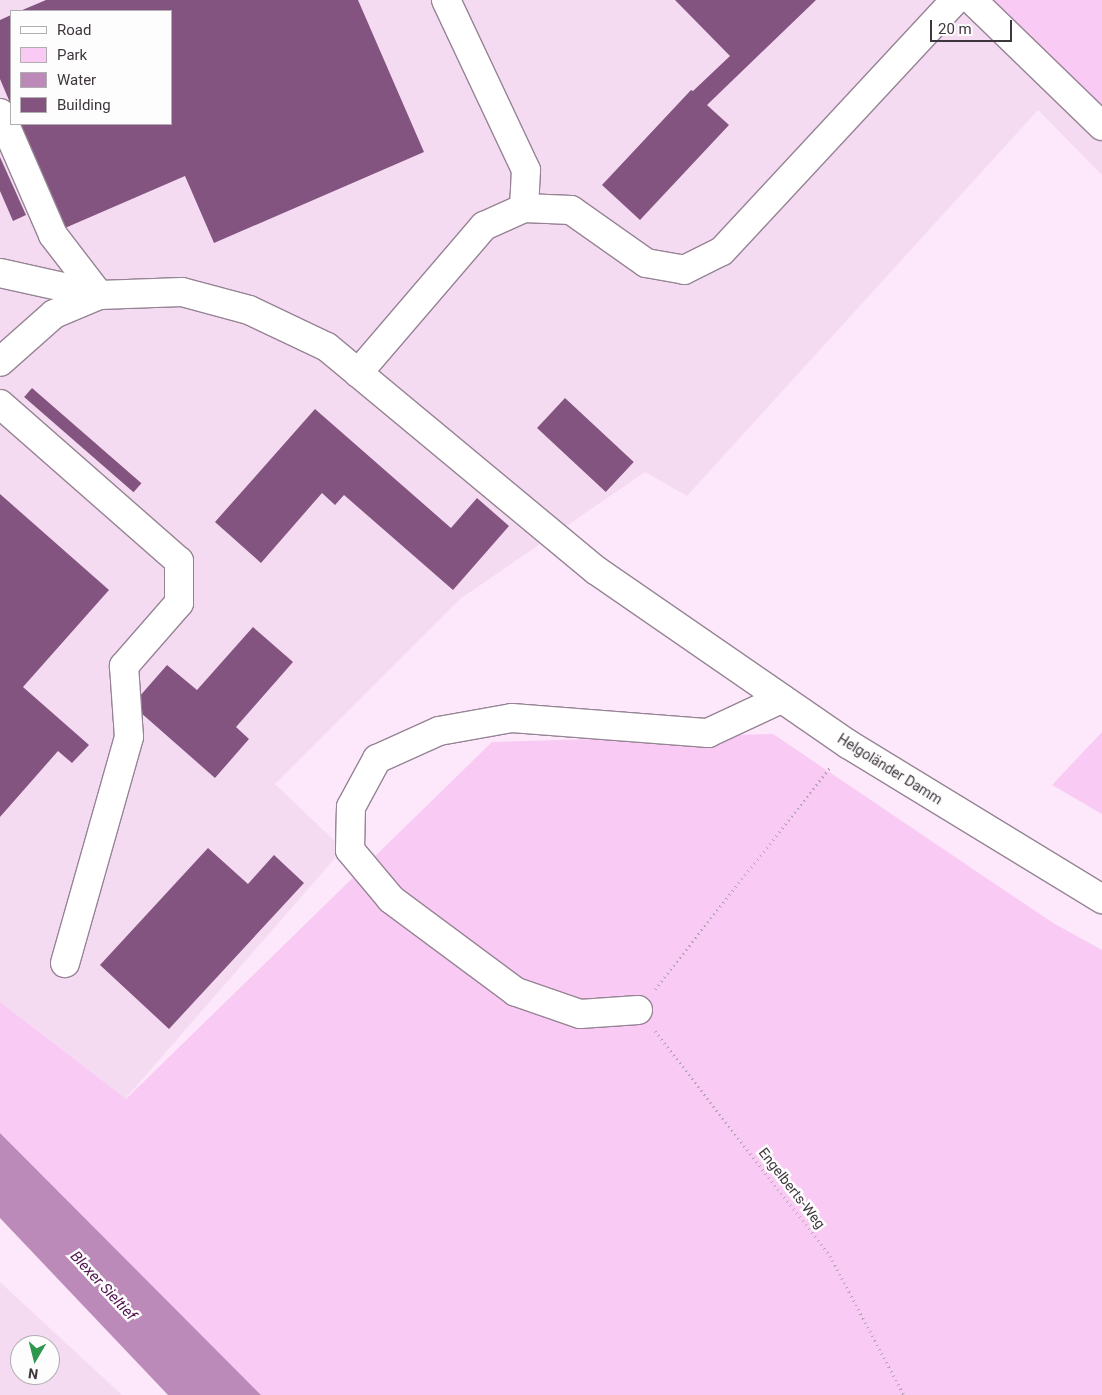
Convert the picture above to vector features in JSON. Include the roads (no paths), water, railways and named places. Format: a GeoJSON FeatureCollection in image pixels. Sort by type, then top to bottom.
{"type":"FeatureCollection","features":[{"type":"Feature","properties":{"kind":"street"},"geometry":{"type":"LineString","coordinates":[[446,0],[526,170],[524,208]]}},
{"type":"Feature","properties":{"kind":"street"},"geometry":{"type":"LineString","coordinates":[[358,373],[484,226],[524,208],[571,210],[646,263],[684,270],[722,251],[955,0]]}},
{"type":"Feature","properties":{"kind":"street"},"geometry":{"type":"LineString","coordinates":[[972,0],[1102,126]]}},
{"type":"Feature","properties":{"kind":"street"},"geometry":{"type":"LineString","coordinates":[[0,113],[53,235],[99,295]]}},
{"type":"Feature","properties":{"kind":"street"},"geometry":{"type":"LineString","coordinates":[[0,273],[99,295]]}},
{"type":"Feature","properties":{"kind":"street","name":"Helgoländer Damm"},"geometry":{"type":"LineString","coordinates":[[99,295],[182,292],[249,310],[327,347],[597,571],[848,744],[1102,899]]}},
{"type":"Feature","properties":{"kind":"street"},"geometry":{"type":"LineString","coordinates":[[0,362],[54,314],[99,295]]}},
{"type":"Feature","properties":{"kind":"street"},"geometry":{"type":"LineString","coordinates":[[0,404],[179,561],[179,603],[124,666],[129,737],[65,963]]}},
{"type":"Feature","properties":{"kind":"street"},"geometry":{"type":"LineString","coordinates":[[638,1010],[580,1014],[516,992],[391,899],[350,850],[351,807],[378,759],[439,732],[512,718],[708,734],[781,699]]}},
{"type":"Feature","properties":{"kind":"water","name":"Blexer Sieltief"},"geometry":{"type":"Polygon","coordinates":[[[0,1133],[261,1395],[168,1395],[0,1218],[0,1133]]]}}]}
